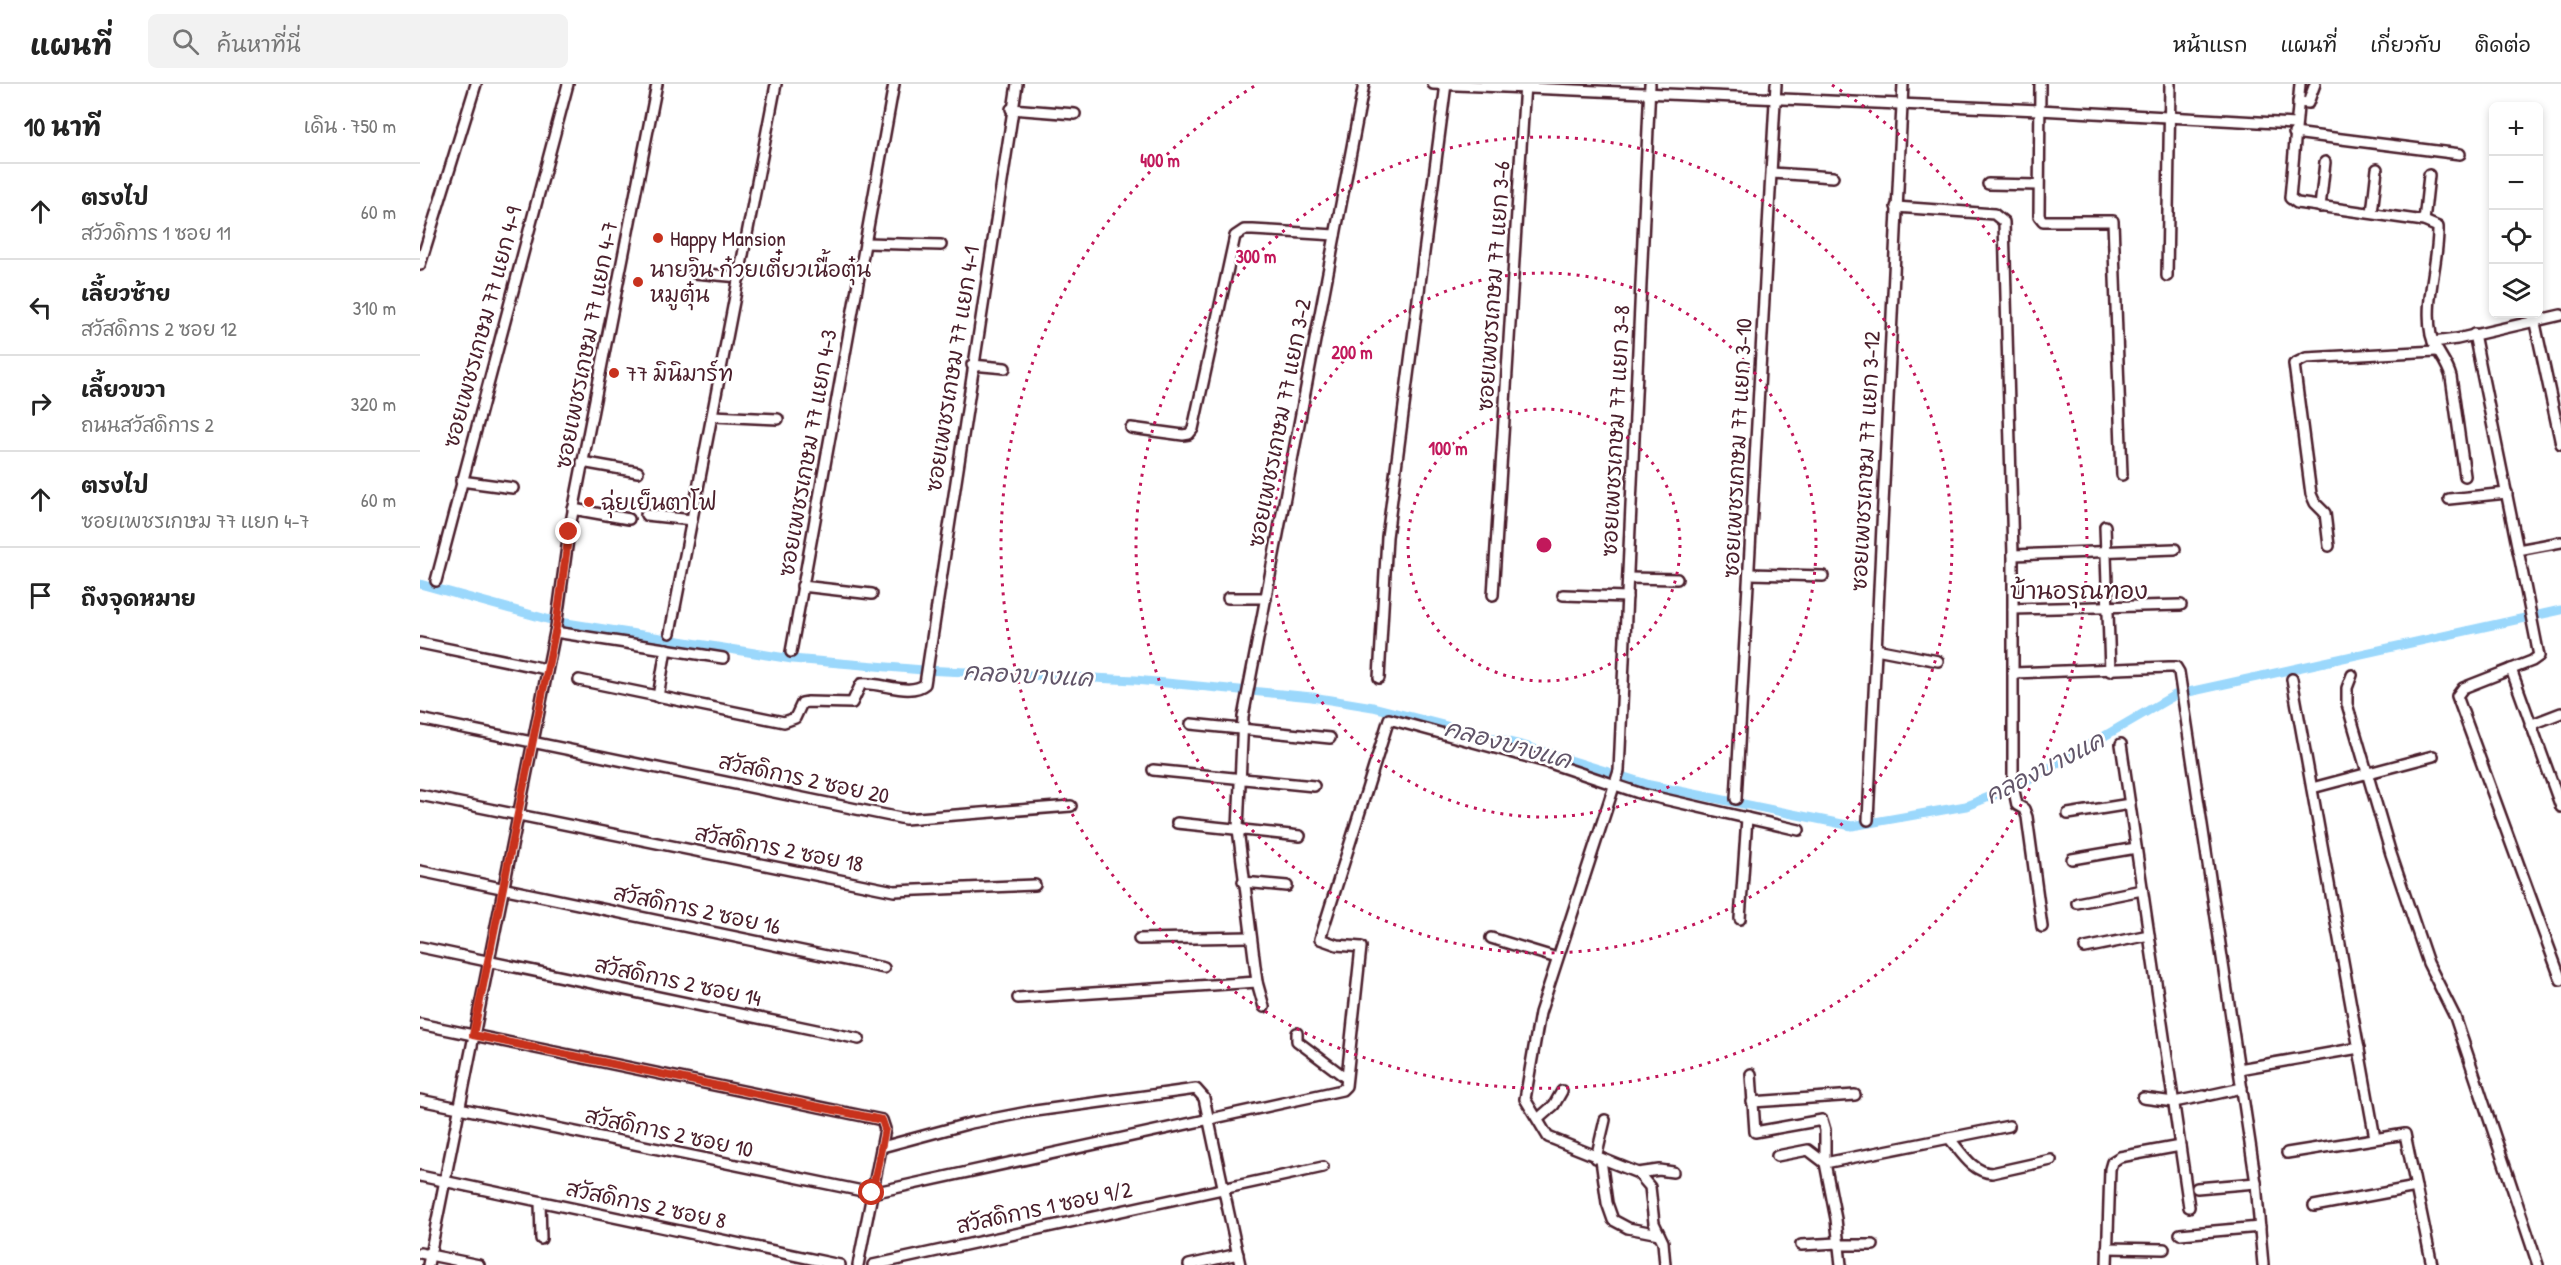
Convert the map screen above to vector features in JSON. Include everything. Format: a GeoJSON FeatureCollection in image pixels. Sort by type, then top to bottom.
{"type":"FeatureCollection","features":[{"type":"Feature","properties":{"kind":"street"},"geometry":{"type":"LineString","coordinates":[[420,265],[476,84]]}},
{"type":"Feature","properties":{"kind":"street","name":"ซอยเพชรเกษม 77 แยก 4-9"},"geometry":{"type":"LineString","coordinates":[[436,581],[568,84]]}},
{"type":"Feature","properties":{"kind":"street","name":"ซอยเพชรเกษม 77 แยก 4-7"},"geometry":{"type":"LineString","coordinates":[[428,1265],[555,632],[573,509],[657,84]]}},
{"type":"Feature","properties":{"kind":"street"},"geometry":{"type":"LineString","coordinates":[[670,633],[776,84]]}},
{"type":"Feature","properties":{"kind":"street","name":"ซอยเพชรเกษม 77 แยก 4-3"},"geometry":{"type":"LineString","coordinates":[[791,652],[894,84]]}},
{"type":"Feature","properties":{"kind":"street","name":"ซอยเพชรเกษม 77 แยก 4-1"},"geometry":{"type":"LineString","coordinates":[[658,697],[784,722],[795,718],[802,703],[852,703],[861,684],[915,688],[924,684],[1011,110],[1017,84]]}},
{"type":"Feature","properties":{"kind":"street","name":"ซอยเพชรเกษม 77 แยก 3-2"},"geometry":{"type":"LineString","coordinates":[[1264,1007],[1257,982],[1238,829],[1242,730],[1246,699],[1364,84]]}},
{"type":"Feature","properties":{"kind":"street"},"geometry":{"type":"LineString","coordinates":[[1433,84],[1650,89],[1775,99],[2169,117],[2294,129],[2460,153]]}},
{"type":"Feature","properties":{"kind":"street"},"geometry":{"type":"LineString","coordinates":[[1379,678],[1387,537],[1446,84]]}},
{"type":"Feature","properties":{"kind":"street","name":"ซอยเพชรเกษม 77 แยก 3-10"},"geometry":{"type":"LineString","coordinates":[[1736,799],[1776,84]]}},
{"type":"Feature","properties":{"kind":"street","name":"ซอยเพชรเกษม 77 แยก 3-12"},"geometry":{"type":"LineString","coordinates":[[1868,820],[1903,84]]}},
{"type":"Feature","properties":{"kind":"street"},"geometry":{"type":"LineString","coordinates":[[2040,84],[2038,216],[2043,220],[2113,221],[2122,475]]}},
{"type":"Feature","properties":{"kind":"street"},"geometry":{"type":"LineString","coordinates":[[2168,276],[2169,84]]}},
{"type":"Feature","properties":{"kind":"street"},"geometry":{"type":"LineString","coordinates":[[2300,84],[2294,129],[2290,198],[2297,203],[2424,220],[2438,226],[2429,315],[2436,351],[2448,367],[2451,377],[2465,476]]}},
{"type":"Feature","properties":{"kind":"street"},"geometry":{"type":"LineString","coordinates":[[2298,102],[2308,103],[2315,84]]}},
{"type":"Feature","properties":{"kind":"street","name":"ซอยเพชรเกษม 77 แยก 3-6"},"geometry":{"type":"LineString","coordinates":[[1493,595],[1525,86]]}},
{"type":"Feature","properties":{"kind":"street","name":"ซอยเพชรเกษม 77 แยก 3-8"},"geometry":{"type":"LineString","coordinates":[[1638,1173],[1548,1137],[1525,1099],[1540,1013],[1619,771],[1650,89]]}},
{"type":"Feature","properties":{"kind":"street"},"geometry":{"type":"LineString","coordinates":[[1011,110],[1075,114]]}},
{"type":"Feature","properties":{"kind":"street"},"geometry":{"type":"LineString","coordinates":[[2320,207],[2325,162]]}},
{"type":"Feature","properties":{"kind":"street"},"geometry":{"type":"LineString","coordinates":[[2372,213],[2377,170]]}},
{"type":"Feature","properties":{"kind":"street"},"geometry":{"type":"LineString","coordinates":[[1772,173],[1833,177]]}},
{"type":"Feature","properties":{"kind":"street"},"geometry":{"type":"LineString","coordinates":[[2424,220],[2429,175]]}},
{"type":"Feature","properties":{"kind":"street"},"geometry":{"type":"LineString","coordinates":[[1988,184],[2038,185]]}},
{"type":"Feature","properties":{"kind":"street"},"geometry":{"type":"LineString","coordinates":[[1896,207],[1994,214],[2004,222],[2013,555],[2015,798],[2027,817],[2042,927]]}},
{"type":"Feature","properties":{"kind":"street"},"geometry":{"type":"LineString","coordinates":[[1131,428],[1183,435],[1189,434],[1193,429],[1235,236],[1244,230],[1335,235]]}},
{"type":"Feature","properties":{"kind":"street"},"geometry":{"type":"LineString","coordinates":[[865,243],[941,245]]}},
{"type":"Feature","properties":{"kind":"street"},"geometry":{"type":"LineString","coordinates":[[694,273],[740,277]]}},
{"type":"Feature","properties":{"kind":"street"},"geometry":{"type":"LineString","coordinates":[[2543,316],[2561,315]]}},
{"type":"Feature","properties":{"kind":"street"},"geometry":{"type":"LineString","coordinates":[[2433,342],[2474,334],[2530,318]]}},
{"type":"Feature","properties":{"kind":"street"},"geometry":{"type":"LineString","coordinates":[[2534,318],[2561,444]]}},
{"type":"Feature","properties":{"kind":"street"},"geometry":{"type":"LineString","coordinates":[[2474,334],[2528,609],[2540,656],[2532,662],[2463,688],[2457,696],[2561,980]]}},
{"type":"Feature","properties":{"kind":"street"},"geometry":{"type":"LineString","coordinates":[[2329,546],[2325,513],[2315,503],[2311,494],[2294,364],[2306,358],[2436,351]]}},
{"type":"Feature","properties":{"kind":"street"},"geometry":{"type":"LineString","coordinates":[[972,365],[1005,368]]}},
{"type":"Feature","properties":{"kind":"street"},"geometry":{"type":"LineString","coordinates":[[713,416],[778,419]]}},
{"type":"Feature","properties":{"kind":"street"},"geometry":{"type":"LineString","coordinates":[[582,462],[638,472]]}},
{"type":"Feature","properties":{"kind":"street"},"geometry":{"type":"LineString","coordinates":[[461,481],[513,488]]}},
{"type":"Feature","properties":{"kind":"street"},"geometry":{"type":"LineString","coordinates":[[2449,499],[2507,493]]}},
{"type":"Feature","properties":{"kind":"street"},"geometry":{"type":"LineString","coordinates":[[573,509],[629,519]]}},
{"type":"Feature","properties":{"kind":"street"},"geometry":{"type":"LineString","coordinates":[[646,515],[692,520]]}},
{"type":"Feature","properties":{"kind":"street"},"geometry":{"type":"LineString","coordinates":[[2105,526],[2110,671]]}},
{"type":"Feature","properties":{"kind":"street"},"geometry":{"type":"LineString","coordinates":[[2518,550],[2561,542]]}},
{"type":"Feature","properties":{"kind":"street"},"geometry":{"type":"LineString","coordinates":[[2013,555],[2175,549]]}},
{"type":"Feature","properties":{"kind":"street"},"geometry":{"type":"LineString","coordinates":[[1750,574],[1823,576]]}},
{"type":"Feature","properties":{"kind":"street"},"geometry":{"type":"LineString","coordinates":[[1628,578],[1677,579]]}},
{"type":"Feature","properties":{"kind":"street"},"geometry":{"type":"LineString","coordinates":[[802,586],[872,594]]}},
{"type":"Feature","properties":{"kind":"street"},"geometry":{"type":"LineString","coordinates":[[1563,595],[1628,597]]}},
{"type":"Feature","properties":{"kind":"street"},"geometry":{"type":"LineString","coordinates":[[1228,598],[1266,598]]}},
{"type":"Feature","properties":{"kind":"street"},"geometry":{"type":"LineString","coordinates":[[2013,609],[2181,605]]}},
{"type":"Feature","properties":{"kind":"street"},"geometry":{"type":"LineString","coordinates":[[555,632],[723,658]]}},
{"type":"Feature","properties":{"kind":"street"},"geometry":{"type":"LineString","coordinates":[[420,643],[546,669]]}},
{"type":"Feature","properties":{"kind":"street"},"geometry":{"type":"LineString","coordinates":[[579,680],[658,697],[666,650]]}},
{"type":"Feature","properties":{"kind":"street"},"geometry":{"type":"LineString","coordinates":[[1876,650],[1938,661]]}},
{"type":"Feature","properties":{"kind":"street"},"geometry":{"type":"LineString","coordinates":[[2013,674],[2169,667],[2176,667],[2180,672],[2256,1183],[2263,1265]]}},
{"type":"Feature","properties":{"kind":"street"},"geometry":{"type":"LineString","coordinates":[[2511,669],[2561,807]]}},
{"type":"Feature","properties":{"kind":"street"},"geometry":{"type":"LineString","coordinates":[[2352,675],[2348,688],[2348,704],[2367,772],[2428,963],[2455,1017],[2538,1265]]}},
{"type":"Feature","properties":{"kind":"street"},"geometry":{"type":"LineString","coordinates":[[2292,679],[2376,1138]]}},
{"type":"Feature","properties":{"kind":"street"},"geometry":{"type":"LineString","coordinates":[[2530,725],[2561,713]]}},
{"type":"Feature","properties":{"kind":"street","name":"สวัสดิการ 2 ซอย 20"},"geometry":{"type":"LineString","coordinates":[[420,719],[905,819],[1071,806]]}},
{"type":"Feature","properties":{"kind":"street"},"geometry":{"type":"LineString","coordinates":[[872,1193],[1337,1092],[1346,1086],[1361,947],[1337,945],[1320,939],[1389,719],[1550,763],[1614,786],[1799,830]]}},
{"type":"Feature","properties":{"kind":"street"},"geometry":{"type":"LineString","coordinates":[[1191,724],[1330,738]]}},
{"type":"Feature","properties":{"kind":"street"},"geometry":{"type":"LineString","coordinates":[[2121,744],[2189,1207]]}},
{"type":"Feature","properties":{"kind":"street"},"geometry":{"type":"LineString","coordinates":[[2312,788],[2433,756]]}},
{"type":"Feature","properties":{"kind":"street"},"geometry":{"type":"LineString","coordinates":[[1153,770],[1314,786]]}},
{"type":"Feature","properties":{"kind":"street"},"geometry":{"type":"LineString","coordinates":[[2550,778],[2561,774]]}},
{"type":"Feature","properties":{"kind":"street","name":"สวัสดิการ 2 ซอย 18"},"geometry":{"type":"LineString","coordinates":[[420,795],[894,891],[1035,885]]}},
{"type":"Feature","properties":{"kind":"street"},"geometry":{"type":"LineString","coordinates":[[2068,814],[2130,804]]}},
{"type":"Feature","properties":{"kind":"street"},"geometry":{"type":"LineString","coordinates":[[1740,919],[1748,818]]}},
{"type":"Feature","properties":{"kind":"street"},"geometry":{"type":"LineString","coordinates":[[1177,823],[1300,836]]}},
{"type":"Feature","properties":{"kind":"street"},"geometry":{"type":"LineString","coordinates":[[2072,859],[2136,848]]}},
{"type":"Feature","properties":{"kind":"street","name":"สวัสดิการ 2 ซอย 16"},"geometry":{"type":"LineString","coordinates":[[420,871],[884,968]]}},
{"type":"Feature","properties":{"kind":"street"},"geometry":{"type":"LineString","coordinates":[[1243,882],[1287,886]]}},
{"type":"Feature","properties":{"kind":"street"},"geometry":{"type":"LineString","coordinates":[[2077,903],[2142,890]]}},
{"type":"Feature","properties":{"kind":"street"},"geometry":{"type":"LineString","coordinates":[[2085,948],[2149,935]]}},
{"type":"Feature","properties":{"kind":"street"},"geometry":{"type":"LineString","coordinates":[[1139,939],[1251,937]]}},
{"type":"Feature","properties":{"kind":"street"},"geometry":{"type":"LineString","coordinates":[[1491,938],[1557,958]]}},
{"type":"Feature","properties":{"kind":"street","name":"สวัสดิการ 2 ซอย 14"},"geometry":{"type":"LineString","coordinates":[[420,947],[859,1039]]}},
{"type":"Feature","properties":{"kind":"street"},"geometry":{"type":"LineString","coordinates":[[1018,998],[1257,982]]}},
{"type":"Feature","properties":{"kind":"street"},"geometry":{"type":"LineString","coordinates":[[420,1024],[882,1120],[885,1129],[858,1265]]}},
{"type":"Feature","properties":{"kind":"street"},"geometry":{"type":"LineString","coordinates":[[1298,1033],[1298,1041],[1346,1078]]}},
{"type":"Feature","properties":{"kind":"street"},"geometry":{"type":"LineString","coordinates":[[2239,1069],[2359,1048]]}},
{"type":"Feature","properties":{"kind":"street"},"geometry":{"type":"LineString","coordinates":[[1751,1074],[1753,1126],[1758,1133],[1822,1120],[1825,1131],[1825,1163],[1841,1265]]}},
{"type":"Feature","properties":{"kind":"street"},"geometry":{"type":"LineString","coordinates":[[2143,1098],[2174,1102],[2242,1088]]}},
{"type":"Feature","properties":{"kind":"street"},"geometry":{"type":"LineString","coordinates":[[882,1147],[971,1122],[1196,1089],[1204,1098],[1240,1265]]}},
{"type":"Feature","properties":{"kind":"street"},"geometry":{"type":"LineString","coordinates":[[1538,1119],[1554,1105],[1562,1091]]}},
{"type":"Feature","properties":{"kind":"street"},"geometry":{"type":"LineString","coordinates":[[1752,1102],[1855,1095]]}},
{"type":"Feature","properties":{"kind":"street","name":"สวัสดิการ 2 ซอย 10"},"geometry":{"type":"LineString","coordinates":[[420,1100],[872,1193]]}},
{"type":"Feature","properties":{"kind":"street"},"geometry":{"type":"LineString","coordinates":[[1605,1120],[1599,1159],[1608,1213],[1613,1220],[1628,1228],[1659,1234]]}},
{"type":"Feature","properties":{"kind":"street"},"geometry":{"type":"LineString","coordinates":[[1777,1156],[1808,1150],[1825,1163],[2010,1126]]}},
{"type":"Feature","properties":{"kind":"street"},"geometry":{"type":"LineString","coordinates":[[2287,1153],[2401,1134],[2407,1137],[2432,1265]]}},
{"type":"Feature","properties":{"kind":"street"},"geometry":{"type":"LineString","coordinates":[[1949,1138],[1974,1167],[1982,1172],[1992,1173],[2051,1160]]}},
{"type":"Feature","properties":{"kind":"street"},"geometry":{"type":"LineString","coordinates":[[2107,1265],[2112,1162],[2120,1157],[2180,1146]]}},
{"type":"Feature","properties":{"kind":"street","name":"สวัสดิการ 1 ซอย 9/2"},"geometry":{"type":"LineString","coordinates":[[873,1265],[1323,1167]]}},
{"type":"Feature","properties":{"kind":"street"},"geometry":{"type":"LineString","coordinates":[[1638,1173],[1659,1170],[1673,1172]]}},
{"type":"Feature","properties":{"kind":"street"},"geometry":{"type":"LineString","coordinates":[[1638,1173],[1650,1187],[1654,1223],[1664,1242],[1665,1265]]}},
{"type":"Feature","properties":{"kind":"street","name":"สวัสดิการ 2 ซอย 8"},"geometry":{"type":"LineString","coordinates":[[420,1176],[840,1265]]}},
{"type":"Feature","properties":{"kind":"street"},"geometry":{"type":"LineString","coordinates":[[2197,1188],[2256,1183]]}},
{"type":"Feature","properties":{"kind":"street"},"geometry":{"type":"LineString","coordinates":[[2314,1206],[2416,1187]]}},
{"type":"Feature","properties":{"kind":"street"},"geometry":{"type":"LineString","coordinates":[[540,1202],[541,1239]]}},
{"type":"Feature","properties":{"kind":"street"},"geometry":{"type":"LineString","coordinates":[[2180,1234],[2260,1227]]}},
{"type":"Feature","properties":{"kind":"street"},"geometry":{"type":"LineString","coordinates":[[1801,1245],[1873,1245]]}},
{"type":"Feature","properties":{"kind":"street"},"geometry":{"type":"LineString","coordinates":[[2108,1248],[2164,1249]]}},
{"type":"Feature","properties":{"kind":"street"},"geometry":{"type":"LineString","coordinates":[[420,1253],[479,1265]]}},
{"type":"Feature","properties":{"kind":"street"},"geometry":{"type":"LineString","coordinates":[[1189,1265],[1238,1254]]}},
{"type":"Feature","properties":{"kind":"waterway","name":"คลองบางแค"},"geometry":{"type":"LineString","coordinates":[[420,584],[554,621],[792,659],[923,670],[1135,680],[1312,697],[1373,707],[1525,746],[1650,785],[1852,826],[1966,806],[2022,784],[2175,695],[2561,610]]}},
{"type":"Feature","properties":{"kind":"place","name":"Happy Mansion"},"geometry":{"type":"Point","coordinates":[658,238]}},
{"type":"Feature","properties":{"kind":"place","name":"นายวิน ก๋วยเตี๋ยวเนื้อตุ๋น หมูตุ๋น"},"geometry":{"type":"Point","coordinates":[638,282]}},
{"type":"Feature","properties":{"kind":"place","name":"77 มินิมาร์ท"},"geometry":{"type":"Point","coordinates":[614,373]}},
{"type":"Feature","properties":{"kind":"place","name":"ฉุ่ยเย็นตาโฟ"},"geometry":{"type":"Point","coordinates":[589,502]}},
{"type":"Feature","properties":{"kind":"district","name":"บ้านอรุณทอง"},"geometry":{"type":"Point","coordinates":[2079,590]}},
{"type":"Feature","properties":{"kind":"route"},"geometry":{"type":"LineString","coordinates":[[569,532],[556,627],[473,1035],[882,1120],[885,1129],[872,1193]]}}]}
